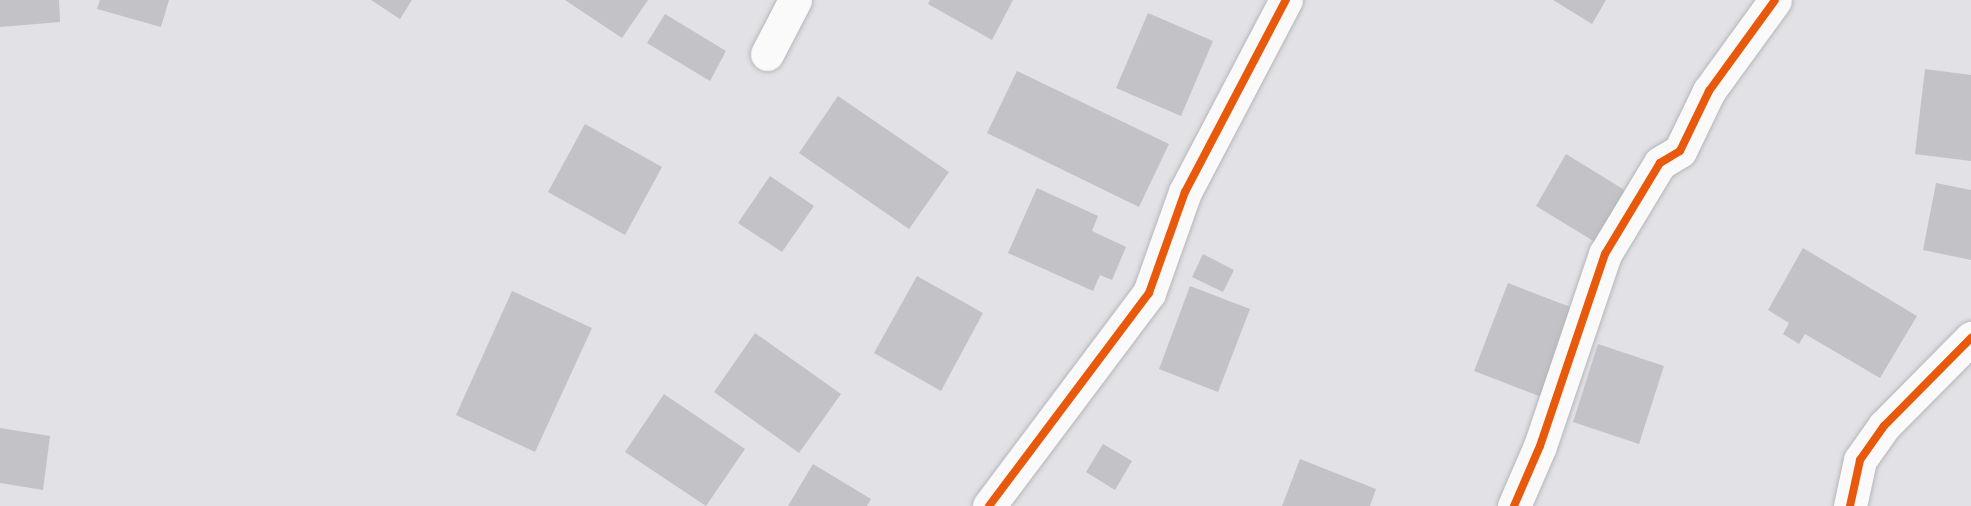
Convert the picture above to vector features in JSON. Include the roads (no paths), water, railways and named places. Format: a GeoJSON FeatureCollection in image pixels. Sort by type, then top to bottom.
{"type":"FeatureCollection","features":[{"type":"Feature","properties":{"kind":"street"},"geometry":{"type":"LineString","coordinates":[[767,54],[795,0]]}},
{"type":"Feature","properties":{"kind":"street"},"geometry":{"type":"LineString","coordinates":[[989,506],[1149,293],[1185,192],[1286,0]]}},
{"type":"Feature","properties":{"kind":"street"},"geometry":{"type":"LineString","coordinates":[[1514,506],[1540,446],[1605,254],[1660,164],[1680,151],[1709,91],[1775,0]]}},
{"type":"Feature","properties":{"kind":"street"},"geometry":{"type":"LineString","coordinates":[[1850,506],[1860,460],[1884,426],[1971,339]]}}]}
